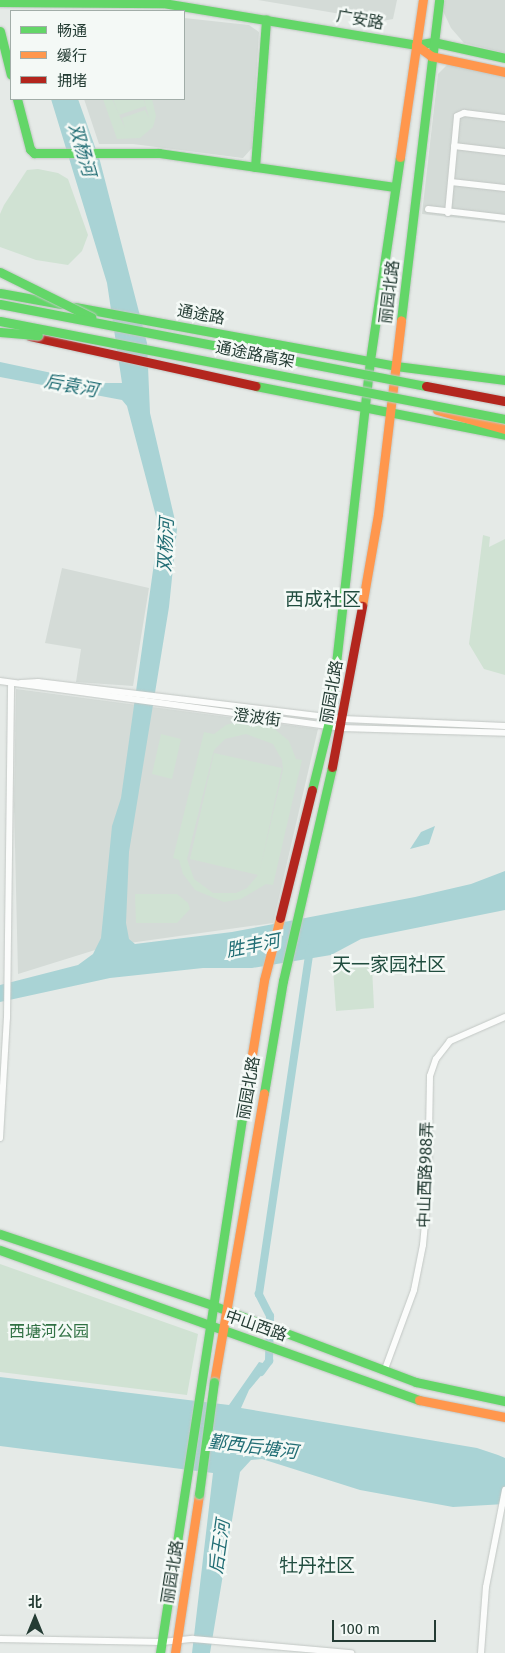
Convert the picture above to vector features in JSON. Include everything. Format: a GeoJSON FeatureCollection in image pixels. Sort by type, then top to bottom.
{"type":"FeatureCollection","features":[{"type":"Feature","properties":{"kind":"main road","name":"丽园北路"},"geometry":{"type":"LineString","coordinates":[[160,1653],[208,1325],[264,980],[328,722],[370,360],[423,0]]}},
{"type":"Feature","properties":{"kind":"main road","name":"丽园北路"},"geometry":{"type":"LineString","coordinates":[[175,1653],[225,1309],[284,981],[342,724],[378,514],[439,0]]}},
{"type":"Feature","properties":{"kind":"main road","name":"广安路"},"geometry":{"type":"LineString","coordinates":[[0,2],[163,3],[416,44],[433,42],[505,58]]}},
{"type":"Feature","properties":{"kind":"main road"},"geometry":{"type":"LineString","coordinates":[[254,167],[266,19]]}},
{"type":"Feature","properties":{"kind":"main road"},"geometry":{"type":"LineString","coordinates":[[0,31],[10,71]]}},
{"type":"Feature","properties":{"kind":"main road","name":"广安路"},"geometry":{"type":"LineString","coordinates":[[416,44],[431,56],[505,72]]}},
{"type":"Feature","properties":{"kind":"main road"},"geometry":{"type":"LineString","coordinates":[[17,100],[30,149],[34,153],[104,151],[159,153],[394,187]]}},
{"type":"Feature","properties":{"kind":"main road"},"geometry":{"type":"LineString","coordinates":[[0,266],[15,281]]}},
{"type":"Feature","properties":{"kind":"main road"},"geometry":{"type":"LineString","coordinates":[[0,272],[106,324]]}},
{"type":"Feature","properties":{"kind":"main road","name":"通途路"},"geometry":{"type":"LineString","coordinates":[[0,293],[396,366],[505,380]]}},
{"type":"Feature","properties":{"kind":"main road","name":"通途路高架"},"geometry":{"type":"LineString","coordinates":[[0,304],[505,401]]}},
{"type":"Feature","properties":{"kind":"main road","name":"通途路高架"},"geometry":{"type":"LineString","coordinates":[[0,321],[505,419]]}},
{"type":"Feature","properties":{"kind":"main road"},"geometry":{"type":"LineString","coordinates":[[0,331],[40,335],[57,332]]}},
{"type":"Feature","properties":{"kind":"main road"},"geometry":{"type":"LineString","coordinates":[[0,331],[364,408],[505,435]]}},
{"type":"Feature","properties":{"kind":"main road"},"geometry":{"type":"LineString","coordinates":[[407,400],[505,429]]}},
{"type":"Feature","properties":{"kind":"main road","name":"中山西路"},"geometry":{"type":"LineString","coordinates":[[0,1234],[225,1309],[416,1382],[505,1401]]}},
{"type":"Feature","properties":{"kind":"main road","name":"中山西路"},"geometry":{"type":"LineString","coordinates":[[0,1250],[420,1400],[505,1417]]}},
{"type":"Feature","properties":{"kind":"street"},"geometry":{"type":"LineString","coordinates":[[448,213],[454,146],[460,114],[505,118]]}},
{"type":"Feature","properties":{"kind":"street"},"geometry":{"type":"LineString","coordinates":[[454,146],[505,152]]}},
{"type":"Feature","properties":{"kind":"street"},"geometry":{"type":"LineString","coordinates":[[451,182],[505,188]]}},
{"type":"Feature","properties":{"kind":"street"},"geometry":{"type":"LineString","coordinates":[[428,209],[448,213],[505,218]]}},
{"type":"Feature","properties":{"kind":"street","name":"澄波街"},"geometry":{"type":"LineString","coordinates":[[0,681],[132,702],[157,701]]}},
{"type":"Feature","properties":{"kind":"street","name":"澄波街"},"geometry":{"type":"LineString","coordinates":[[11,684],[38,682],[133,694],[157,701],[342,724],[505,733]]}},
{"type":"Feature","properties":{"kind":"street"},"geometry":{"type":"LineString","coordinates":[[0,1138],[8,978],[11,684]]}},
{"type":"Feature","properties":{"kind":"street","name":"澄波街"},"geometry":{"type":"LineString","coordinates":[[342,724],[505,726]]}},
{"type":"Feature","properties":{"kind":"street","name":"中山西路988弄"},"geometry":{"type":"LineString","coordinates":[[385,1369],[414,1290],[423,1245],[428,1191],[430,1076],[436,1059],[450,1041],[505,1017]]}},
{"type":"Feature","properties":{"kind":"street"},"geometry":{"type":"LineString","coordinates":[[481,1653],[486,1587],[505,1490]]}},
{"type":"Feature","properties":{"kind":"street"},"geometry":{"type":"LineString","coordinates":[[0,1640],[162,1642],[193,1639],[320,1652],[351,1653]]}},
{"type":"Feature","properties":{"kind":"shaded area"},"geometry":{"type":"Polygon","coordinates":[[[258,0],[397,0],[393,19],[382,21],[258,0]]]}},
{"type":"Feature","properties":{"kind":"shaded area"},"geometry":{"type":"Polygon","coordinates":[[[445,0],[505,0],[505,53],[464,43],[451,28],[443,11],[445,0]]]}},
{"type":"Feature","properties":{"kind":"shaded area"},"geometry":{"type":"Polygon","coordinates":[[[185,18],[249,25],[259,32],[252,148],[243,158],[133,144],[99,144],[84,100],[185,100],[185,18]]]}},
{"type":"Feature","properties":{"kind":"shaded area"},"geometry":{"type":"Polygon","coordinates":[[[448,64],[505,77],[505,223],[422,214],[438,74],[448,64]]]}},
{"type":"Feature","properties":{"kind":"shaded area"},"geometry":{"type":"Polygon","coordinates":[[[62,568],[149,588],[133,686],[76,682],[81,649],[45,643],[62,568]]]}},
{"type":"Feature","properties":{"kind":"shaded area"},"geometry":{"type":"Polygon","coordinates":[[[16,689],[318,729],[273,923],[108,946],[18,974],[14,805],[16,689]]]}},
{"type":"Feature","properties":{"kind":"green space"},"geometry":{"type":"Polygon","coordinates":[[[103,100],[112,100],[125,128],[122,118],[145,110],[149,118],[144,100],[152,100],[156,116],[153,127],[140,138],[117,139],[103,100]]]}},
{"type":"Feature","properties":{"kind":"green space"},"geometry":{"type":"Polygon","coordinates":[[[113,100],[143,100],[146,106],[119,115],[113,100]]]}},
{"type":"Feature","properties":{"kind":"green space"},"geometry":{"type":"Polygon","coordinates":[[[38,169],[58,173],[68,179],[88,235],[82,251],[68,265],[36,260],[0,247],[0,214],[4,205],[27,170],[38,169]]]}},
{"type":"Feature","properties":{"kind":"green space"},"geometry":{"type":"Polygon","coordinates":[[[483,535],[490,537],[489,547],[505,539],[505,675],[484,669],[469,644],[483,535]]]}},
{"type":"Feature","properties":{"kind":"green space"},"geometry":{"type":"Polygon","coordinates":[[[243,720],[272,727],[289,741],[296,759],[302,760],[273,885],[266,884],[241,899],[224,902],[195,890],[183,874],[179,860],[173,858],[204,732],[214,734],[226,725],[243,720]],[[246,734],[225,739],[214,750],[187,859],[194,879],[213,893],[236,893],[247,888],[258,875],[190,859],[214,753],[282,768],[259,874],[283,770],[282,760],[273,744],[246,734]]]}},
{"type":"Feature","properties":{"kind":"green space"},"geometry":{"type":"Polygon","coordinates":[[[161,734],[181,739],[172,779],[152,774],[161,734]]]}},
{"type":"Feature","properties":{"kind":"green space"},"geometry":{"type":"Polygon","coordinates":[[[135,894],[177,894],[188,903],[190,909],[177,923],[136,923],[135,894]]]}},
{"type":"Feature","properties":{"kind":"green space"},"geometry":{"type":"Polygon","coordinates":[[[372,967],[374,1008],[336,1011],[333,969],[372,967]]]}},
{"type":"Feature","properties":{"kind":"green space","name":"西塘河公园"},"geometry":{"type":"Polygon","coordinates":[[[0,1264],[198,1334],[187,1395],[0,1372],[0,1264]]]}},
{"type":"Feature","properties":{"kind":"water"},"geometry":{"type":"Polygon","coordinates":[[[51,100],[78,100],[100,161],[147,343],[150,413],[177,529],[169,607],[129,852],[126,923],[129,939],[135,944],[232,932],[415,897],[471,884],[505,871],[505,910],[361,939],[331,955],[252,968],[203,968],[110,978],[0,1002],[0,985],[78,965],[93,954],[101,938],[112,826],[121,798],[156,549],[157,520],[127,406],[122,400],[0,377],[0,362],[99,383],[122,383],[107,283],[51,100]]]}},
{"type":"Feature","properties":{"kind":"water"},"geometry":{"type":"Polygon","coordinates":[[[435,826],[429,844],[410,849],[421,832],[435,826]]]}},
{"type":"Feature","properties":{"kind":"water"},"geometry":{"type":"Polygon","coordinates":[[[259,1362],[270,1365],[249,1390],[241,1408],[477,1448],[498,1455],[505,1458],[505,1504],[453,1507],[360,1490],[262,1459],[251,1460],[240,1472],[210,1653],[192,1653],[213,1473],[0,1446],[0,1377],[229,1405],[259,1362]]]}},
{"type":"Feature","properties":{"kind":"waterway"},"geometry":{"type":"LineString","coordinates":[[261,1372],[269,1361],[270,1316],[259,1294],[310,949]]}},
{"type":"Feature","properties":{"kind":"traffic: fast"},"geometry":{"type":"LineString","coordinates":[[401,320],[439,0]]}},
{"type":"Feature","properties":{"kind":"traffic: fast"},"geometry":{"type":"LineString","coordinates":[[0,2],[163,3],[416,45],[433,42],[505,58]]}},
{"type":"Feature","properties":{"kind":"traffic: fast"},"geometry":{"type":"LineString","coordinates":[[255,167],[266,19]]}},
{"type":"Feature","properties":{"kind":"traffic: fast"},"geometry":{"type":"LineString","coordinates":[[0,31],[10,71]]}},
{"type":"Feature","properties":{"kind":"traffic: fast"},"geometry":{"type":"LineString","coordinates":[[17,100],[30,149],[34,153],[159,153],[394,187]]}},
{"type":"Feature","properties":{"kind":"traffic: fast"},"geometry":{"type":"LineString","coordinates":[[312,790],[330,717],[370,360],[400,157]]}},
{"type":"Feature","properties":{"kind":"traffic: fast"},"geometry":{"type":"LineString","coordinates":[[0,272],[91,317]]}},
{"type":"Feature","properties":{"kind":"traffic: fast"},"geometry":{"type":"LineString","coordinates":[[0,293],[61,304]]}},
{"type":"Feature","properties":{"kind":"traffic: fast"},"geometry":{"type":"LineString","coordinates":[[0,304],[426,386]]}},
{"type":"Feature","properties":{"kind":"traffic: fast"},"geometry":{"type":"LineString","coordinates":[[75,307],[396,366],[505,380]]}},
{"type":"Feature","properties":{"kind":"traffic: fast"},"geometry":{"type":"LineString","coordinates":[[0,321],[505,419]]}},
{"type":"Feature","properties":{"kind":"traffic: fast"},"geometry":{"type":"LineString","coordinates":[[0,332],[38,335]]}},
{"type":"Feature","properties":{"kind":"traffic: fast"},"geometry":{"type":"LineString","coordinates":[[256,386],[505,435]]}},
{"type":"Feature","properties":{"kind":"traffic: fast"},"geometry":{"type":"LineString","coordinates":[[264,1093],[283,981],[332,767]]}},
{"type":"Feature","properties":{"kind":"traffic: fast"},"geometry":{"type":"LineString","coordinates":[[160,1653],[249,1073]]}},
{"type":"Feature","properties":{"kind":"traffic: fast"},"geometry":{"type":"LineString","coordinates":[[0,1234],[212,1305],[416,1382],[505,1401]]}},
{"type":"Feature","properties":{"kind":"traffic: fast"},"geometry":{"type":"LineString","coordinates":[[0,1250],[419,1400]]}},
{"type":"Feature","properties":{"kind":"traffic: fast"},"geometry":{"type":"LineString","coordinates":[[199,1494],[214,1382]]}},
{"type":"Feature","properties":{"kind":"traffic: slow"},"geometry":{"type":"LineString","coordinates":[[400,157],[423,0]]}},
{"type":"Feature","properties":{"kind":"traffic: slow"},"geometry":{"type":"LineString","coordinates":[[416,45],[431,56],[505,72]]}},
{"type":"Feature","properties":{"kind":"traffic: slow"},"geometry":{"type":"LineString","coordinates":[[362,606],[378,514],[401,320]]}},
{"type":"Feature","properties":{"kind":"traffic: slow"},"geometry":{"type":"LineString","coordinates":[[437,410],[505,429]]}},
{"type":"Feature","properties":{"kind":"traffic: slow"},"geometry":{"type":"LineString","coordinates":[[249,1073],[264,980],[280,918]]}},
{"type":"Feature","properties":{"kind":"traffic: slow"},"geometry":{"type":"LineString","coordinates":[[214,1382],[264,1093]]}},
{"type":"Feature","properties":{"kind":"traffic: slow"},"geometry":{"type":"LineString","coordinates":[[419,1400],[505,1417]]}},
{"type":"Feature","properties":{"kind":"traffic: slow"},"geometry":{"type":"LineString","coordinates":[[175,1653],[199,1494]]}},
{"type":"Feature","properties":{"kind":"traffic: jam"},"geometry":{"type":"LineString","coordinates":[[30,336],[256,386]]}},
{"type":"Feature","properties":{"kind":"traffic: jam"},"geometry":{"type":"LineString","coordinates":[[426,386],[505,401]]}},
{"type":"Feature","properties":{"kind":"traffic: jam"},"geometry":{"type":"LineString","coordinates":[[332,767],[362,606]]}},
{"type":"Feature","properties":{"kind":"traffic: jam"},"geometry":{"type":"LineString","coordinates":[[280,918],[312,790]]}},
{"type":"Feature","properties":{"kind":"district","name":"西成社区"},"geometry":{"type":"Point","coordinates":[323,600]}},
{"type":"Feature","properties":{"kind":"district","name":"天一家园社区"},"geometry":{"type":"Point","coordinates":[389,965]}},
{"type":"Feature","properties":{"kind":"district","name":"牡丹社区"},"geometry":{"type":"Point","coordinates":[317,1566]}},
{"type":"Feature","properties":{"kind":"water label","name":"双杨河"},"geometry":{"type":"Point","coordinates":[82,150]}},
{"type":"Feature","properties":{"kind":"water label","name":"后袁河"},"geometry":{"type":"Point","coordinates":[71,386]}},
{"type":"Feature","properties":{"kind":"water label","name":"双杨河"},"geometry":{"type":"Point","coordinates":[166,545]}},
{"type":"Feature","properties":{"kind":"water label","name":"胜丰河"},"geometry":{"type":"Point","coordinates":[253,946]}},
{"type":"Feature","properties":{"kind":"water label","name":"鄞西后塘河"},"geometry":{"type":"Point","coordinates":[253,1447]}},
{"type":"Feature","properties":{"kind":"water label","name":"后王河"},"geometry":{"type":"Point","coordinates":[220,1547]}}]}
